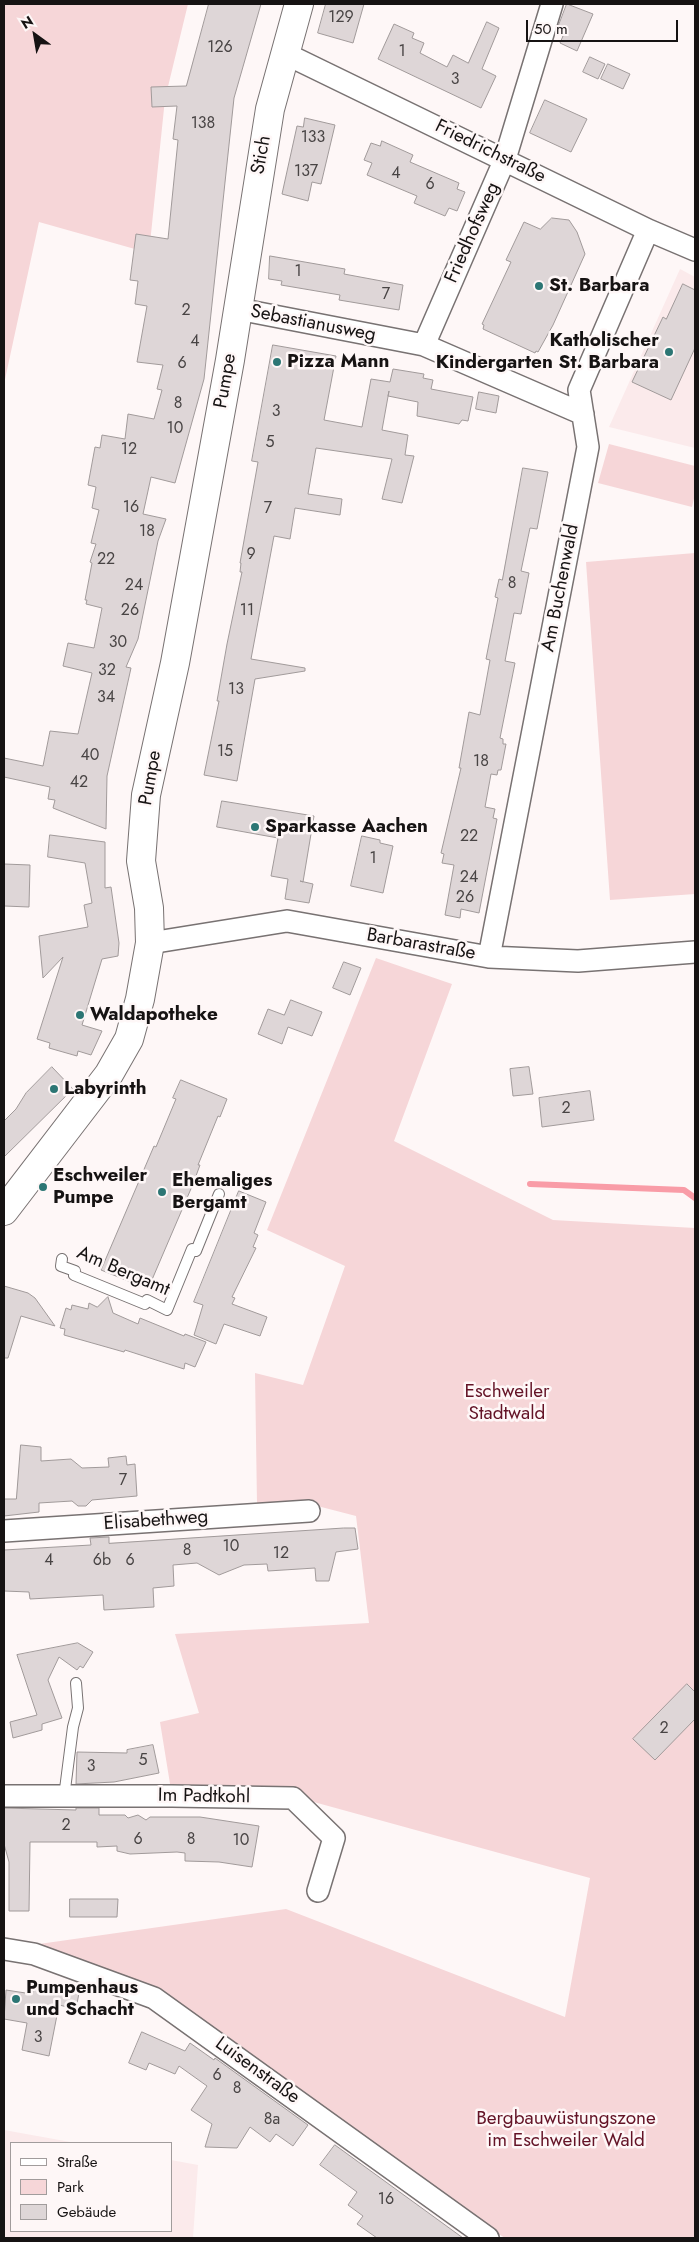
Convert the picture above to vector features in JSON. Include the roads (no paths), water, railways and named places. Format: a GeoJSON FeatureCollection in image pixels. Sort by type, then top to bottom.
{"type":"FeatureCollection","features":[{"type":"Feature","properties":{"kind":"main road","name":"Stich"},"geometry":{"type":"LineString","coordinates":[[238,309],[270,109],[299,4]]}},
{"type":"Feature","properties":{"kind":"main road","name":"Pumpe"},"geometry":{"type":"LineString","coordinates":[[4,1211],[109,1074],[129,1039],[140,998],[150,943],[148,908],[141,861],[146,795],[175,662],[238,309]]}},
{"type":"Feature","properties":{"kind":"street","name":"Friedhofsweg"},"geometry":{"type":"LineString","coordinates":[[424,345],[505,159],[552,4]]}},
{"type":"Feature","properties":{"kind":"street","name":"Friedrichstraße"},"geometry":{"type":"LineString","coordinates":[[286,54],[648,230],[695,250]]}},
{"type":"Feature","properties":{"kind":"street","name":"Am Buchenwald"},"geometry":{"type":"LineString","coordinates":[[489,957],[588,447],[579,390],[648,230]]}},
{"type":"Feature","properties":{"kind":"street","name":"Sebastianusweg"},"geometry":{"type":"LineString","coordinates":[[238,309],[424,345],[583,414]]}},
{"type":"Feature","properties":{"kind":"street","name":"Barbarastraße"},"geometry":{"type":"LineString","coordinates":[[150,943],[287,921],[489,957],[578,961],[695,952]]}},
{"type":"Feature","properties":{"kind":"street","name":"Elisabethweg"},"geometry":{"type":"LineString","coordinates":[[4,1531],[309,1511]]}},
{"type":"Feature","properties":{"kind":"street","name":"Im Padtkohl"},"geometry":{"type":"LineString","coordinates":[[4,1796],[292,1798],[334,1838],[318,1891]]}},
{"type":"Feature","properties":{"kind":"street","name":"Luisenstraße"},"geometry":{"type":"LineString","coordinates":[[4,1949],[34,1954],[154,1998],[488,2238]]}},
{"type":"Feature","properties":{"kind":"lane","name":"Am Bergamt"},"geometry":{"type":"LineString","coordinates":[[62,1259],[61,1266],[75,1271],[74,1275],[145,1304],[147,1300],[167,1310],[192,1249],[196,1251],[219,1194]]}},
{"type":"Feature","properties":{"kind":"lane"},"geometry":{"type":"LineString","coordinates":[[64,1797],[73,1727],[78,1708],[76,1683]]}},
{"type":"Feature","properties":{"kind":"waterway"},"geometry":{"type":"LineString","coordinates":[[530,1184],[684,1190],[695,1198]]}},
{"type":"Feature","properties":{"kind":"place","name":"St. Barbara"},"geometry":{"type":"Point","coordinates":[539,286]}},
{"type":"Feature","properties":{"kind":"place","name":"Katholischer Kindergarten St. Barbara"},"geometry":{"type":"Point","coordinates":[669,352]}},
{"type":"Feature","properties":{"kind":"place","name":"Pizza Mann"},"geometry":{"type":"Point","coordinates":[277,362]}},
{"type":"Feature","properties":{"kind":"place","name":"Sparkasse Aachen"},"geometry":{"type":"Point","coordinates":[255,827]}},
{"type":"Feature","properties":{"kind":"place","name":"Waldapotheke"},"geometry":{"type":"Point","coordinates":[80,1015]}},
{"type":"Feature","properties":{"kind":"place","name":"Labyrinth"},"geometry":{"type":"Point","coordinates":[54,1089]}},
{"type":"Feature","properties":{"kind":"place","name":"Eschweiler Pumpe"},"geometry":{"type":"Point","coordinates":[43,1187]}},
{"type":"Feature","properties":{"kind":"place","name":"Ehemaliges Bergamt"},"geometry":{"type":"Point","coordinates":[162,1192]}},
{"type":"Feature","properties":{"kind":"place","name":"Pumpenhaus und Schacht"},"geometry":{"type":"Point","coordinates":[16,1999]}},
{"type":"Feature","properties":{"kind":"park label","name":"Eschweiler Stadtwald"},"geometry":{"type":"Point","coordinates":[507,1403]}},
{"type":"Feature","properties":{"kind":"park label","name":"Bergbauwüstungszone im Eschweiler Wald"},"geometry":{"type":"Point","coordinates":[566,2130]}}]}
